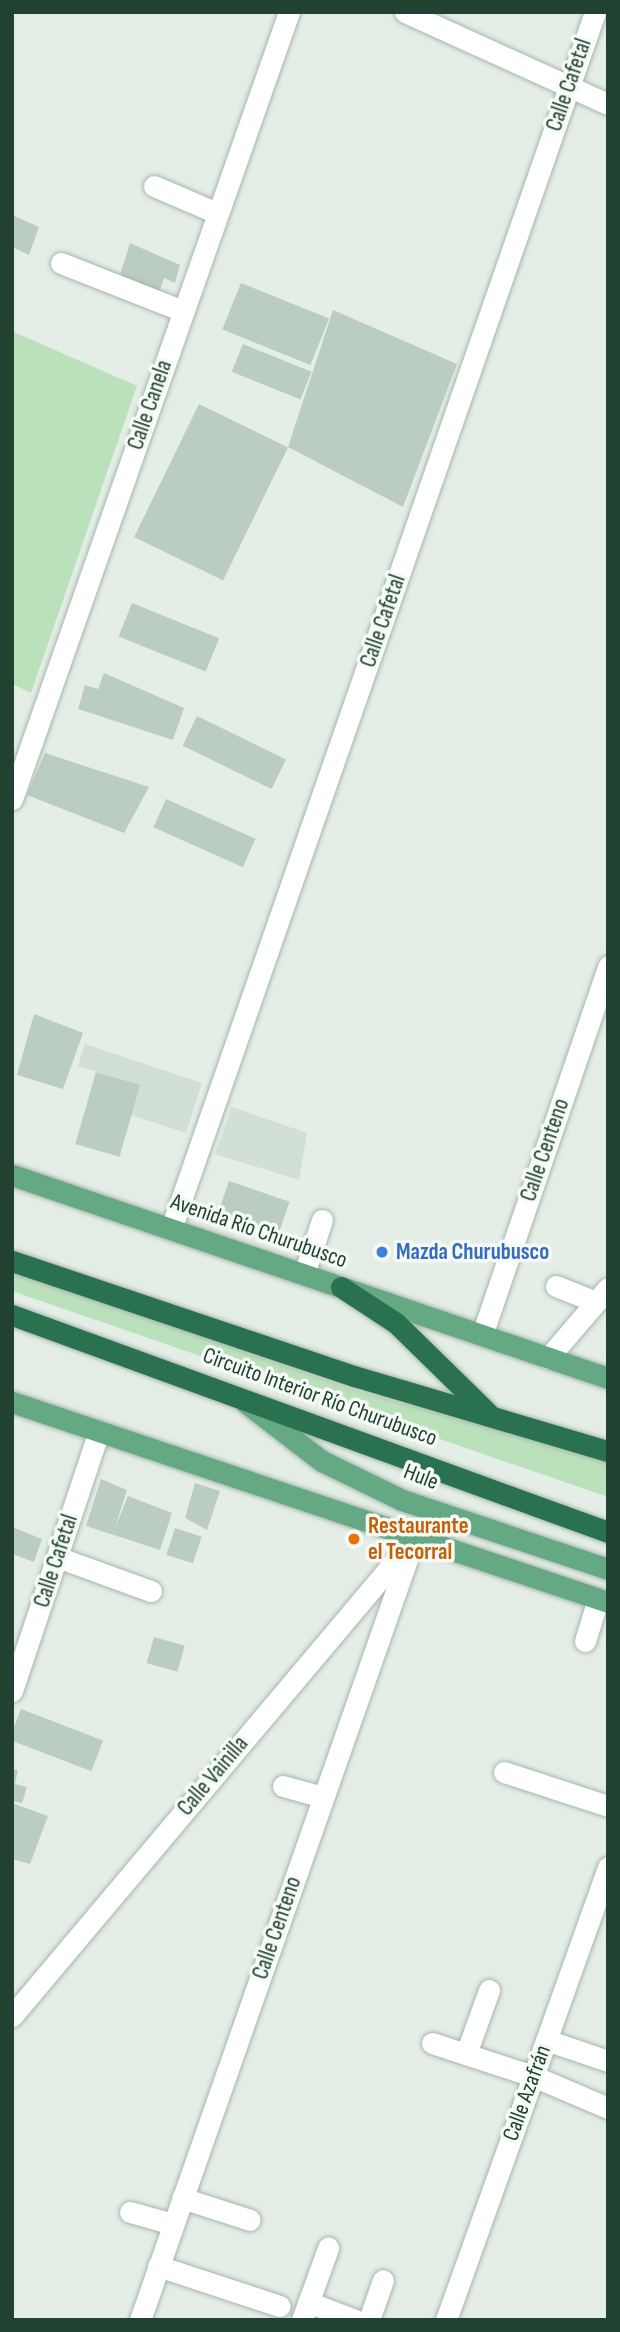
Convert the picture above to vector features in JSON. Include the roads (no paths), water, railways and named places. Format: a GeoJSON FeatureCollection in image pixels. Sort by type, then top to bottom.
{"type":"FeatureCollection","features":[{"type":"Feature","properties":{"kind":"highway","name":"Circuito Interior Río Churubusco"},"geometry":{"type":"LineString","coordinates":[[12,1261],[354,1376],[608,1451]]}},
{"type":"Feature","properties":{"kind":"highway"},"geometry":{"type":"LineString","coordinates":[[341,1287],[396,1323],[490,1415]]}},
{"type":"Feature","properties":{"kind":"highway","name":"Circuito Interior Río Churubusco"},"geometry":{"type":"LineString","coordinates":[[12,1315],[608,1531]]}},
{"type":"Feature","properties":{"kind":"main road","name":"Avenida Río Churubusco"},"geometry":{"type":"LineString","coordinates":[[12,1175],[608,1378]]}},
{"type":"Feature","properties":{"kind":"main road","name":"Hule"},"geometry":{"type":"LineString","coordinates":[[236,1394],[322,1461],[402,1500],[608,1569]]}},
{"type":"Feature","properties":{"kind":"main road"},"geometry":{"type":"LineString","coordinates":[[12,1402],[603,1601]]}},
{"type":"Feature","properties":{"kind":"street","name":"Calle Canela"},"geometry":{"type":"LineString","coordinates":[[12,799],[289,12]]}},
{"type":"Feature","properties":{"kind":"street"},"geometry":{"type":"LineString","coordinates":[[405,12],[608,104]]}},
{"type":"Feature","properties":{"kind":"street","name":"Calle Cafetal"},"geometry":{"type":"LineString","coordinates":[[171,1229],[595,12]]}},
{"type":"Feature","properties":{"kind":"street"},"geometry":{"type":"LineString","coordinates":[[154,186],[217,213]]}},
{"type":"Feature","properties":{"kind":"street"},"geometry":{"type":"LineString","coordinates":[[61,262],[183,311]]}},
{"type":"Feature","properties":{"kind":"street","name":"Calle Centeno"},"geometry":{"type":"LineString","coordinates":[[482,1335],[608,966]]}},
{"type":"Feature","properties":{"kind":"street"},"geometry":{"type":"LineString","coordinates":[[304,1274],[322,1220]]}},
{"type":"Feature","properties":{"kind":"street"},"geometry":{"type":"LineString","coordinates":[[548,1358],[602,1295],[556,1286]]}},
{"type":"Feature","properties":{"kind":"street","name":"Calle Cafetal"},"geometry":{"type":"LineString","coordinates":[[12,1690],[99,1431]]}},
{"type":"Feature","properties":{"kind":"street","name":"Calle Centeno"},"geometry":{"type":"LineString","coordinates":[[140,2320],[415,1537]]}},
{"type":"Feature","properties":{"kind":"street","name":"Calle Vainilla"},"geometry":{"type":"LineString","coordinates":[[12,2016],[415,1537]]}},
{"type":"Feature","properties":{"kind":"street"},"geometry":{"type":"LineString","coordinates":[[57,1557],[151,1591]]}},
{"type":"Feature","properties":{"kind":"street"},"geometry":{"type":"LineString","coordinates":[[584,1641],[603,1601]]}},
{"type":"Feature","properties":{"kind":"street"},"geometry":{"type":"LineString","coordinates":[[505,1772],[608,1806]]}},
{"type":"Feature","properties":{"kind":"street"},"geometry":{"type":"LineString","coordinates":[[283,1786],[323,1797]]}},
{"type":"Feature","properties":{"kind":"street","name":"Calle Azafrán"},"geometry":{"type":"LineString","coordinates":[[446,2320],[608,1867]]}},
{"type":"Feature","properties":{"kind":"street"},"geometry":{"type":"LineString","coordinates":[[466,2054],[489,1990]]}},
{"type":"Feature","properties":{"kind":"street"},"geometry":{"type":"LineString","coordinates":[[546,2040],[608,2061]]}},
{"type":"Feature","properties":{"kind":"street"},"geometry":{"type":"LineString","coordinates":[[432,2043],[533,2076],[608,2108]]}},
{"type":"Feature","properties":{"kind":"street"},"geometry":{"type":"LineString","coordinates":[[182,2198],[250,2220]]}},
{"type":"Feature","properties":{"kind":"street"},"geometry":{"type":"LineString","coordinates":[[130,2212],[173,2224]]}},
{"type":"Feature","properties":{"kind":"street"},"geometry":{"type":"LineString","coordinates":[[328,2248],[305,2311],[355,2320]]}},
{"type":"Feature","properties":{"kind":"street"},"geometry":{"type":"LineString","coordinates":[[158,2266],[280,2306]]}},
{"type":"Feature","properties":{"kind":"street"},"geometry":{"type":"LineString","coordinates":[[369,2320],[383,2280]]}},
{"type":"Feature","properties":{"kind":"place","name":"Mazda Churubusco"},"geometry":{"type":"Point","coordinates":[382,1252]}},
{"type":"Feature","properties":{"kind":"place","name":"Restaurante el Tecorral"},"geometry":{"type":"Point","coordinates":[354,1539]}}]}
